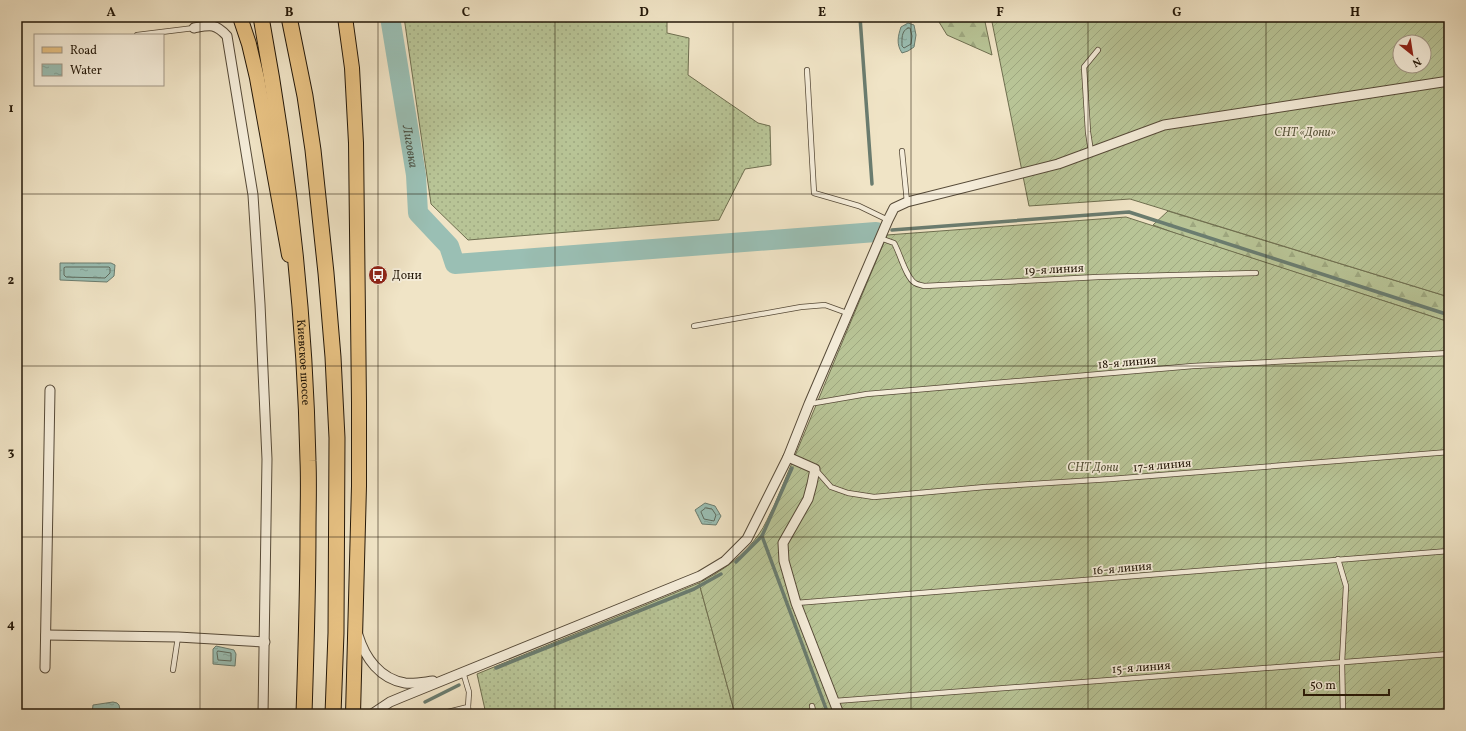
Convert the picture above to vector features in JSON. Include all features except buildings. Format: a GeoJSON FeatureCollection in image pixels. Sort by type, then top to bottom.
{"type":"FeatureCollection","features":[{"type":"Feature","properties":{"kind":"highway"},"geometry":{"type":"LineString","coordinates":[[261,17],[285,160],[301,316]]}},
{"type":"Feature","properties":{"kind":"highway"},"geometry":{"type":"LineString","coordinates":[[289,17],[305,96],[313,150],[334,358],[337,446],[336,633],[333,714]]}},
{"type":"Feature","properties":{"kind":"highway","name":"Киевское шоссе"},"geometry":{"type":"LineString","coordinates":[[301,316],[308,463],[307,621],[304,714]]}},
{"type":"Feature","properties":{"kind":"main road","name":"Киевское шоссе"},"geometry":{"type":"LineString","coordinates":[[240,17],[249,44],[257,78],[272,168],[301,316]]}},
{"type":"Feature","properties":{"kind":"main road"},"geometry":{"type":"LineString","coordinates":[[345,17],[352,68],[356,143],[359,486],[352,714]]}},
{"type":"Feature","properties":{"kind":"street"},"geometry":{"type":"LineString","coordinates":[[194,28],[211,25],[220,28],[227,36],[253,194],[267,459],[263,714]]}},
{"type":"Feature","properties":{"kind":"street"},"geometry":{"type":"LineString","coordinates":[[372,714],[390,702],[700,576],[725,560],[747,540],[788,457],[847,314],[894,208],[907,202],[1058,164],[1164,125],[1449,81]]}},
{"type":"Feature","properties":{"kind":"street"},"geometry":{"type":"LineString","coordinates":[[46,668],[50,390]]}},
{"type":"Feature","properties":{"kind":"street"},"geometry":{"type":"LineString","coordinates":[[788,457],[815,469],[808,499],[783,543],[784,561],[796,603],[839,714]]}},
{"type":"Feature","properties":{"kind":"street"},"geometry":{"type":"LineString","coordinates":[[355,616],[362,646],[367,656],[381,672],[405,683],[415,684],[444,680]]}},
{"type":"Feature","properties":{"kind":"street"},"geometry":{"type":"LineString","coordinates":[[46,635],[178,637],[265,642]]}},
{"type":"Feature","properties":{"kind":"lane"},"geometry":{"type":"LineString","coordinates":[[145,34],[194,28]]}},
{"type":"Feature","properties":{"kind":"lane"},"geometry":{"type":"LineString","coordinates":[[1091,152],[1088,132],[1084,67],[1098,50]]}},
{"type":"Feature","properties":{"kind":"lane"},"geometry":{"type":"LineString","coordinates":[[807,70],[814,193],[859,206],[888,220]]}},
{"type":"Feature","properties":{"kind":"lane"},"geometry":{"type":"LineString","coordinates":[[902,152],[907,202]]}},
{"type":"Feature","properties":{"kind":"lane","name":"19-я линия"},"geometry":{"type":"LineString","coordinates":[[880,238],[894,243],[900,253],[908,278],[915,283],[924,286],[1098,276],[1256,273]]}},
{"type":"Feature","properties":{"kind":"lane"},"geometry":{"type":"LineString","coordinates":[[694,326],[801,307],[825,305],[847,314]]}},
{"type":"Feature","properties":{"kind":"lane","name":"18-я линия"},"geometry":{"type":"LineString","coordinates":[[809,404],[867,394],[1193,366],[1449,352]]}},
{"type":"Feature","properties":{"kind":"lane","name":"17-я линия"},"geometry":{"type":"LineString","coordinates":[[815,469],[831,488],[848,493],[874,497],[985,486],[1111,479],[1449,452]]}},
{"type":"Feature","properties":{"kind":"lane","name":"16-я линия"},"geometry":{"type":"LineString","coordinates":[[796,603],[1449,551]]}},
{"type":"Feature","properties":{"kind":"lane"},"geometry":{"type":"LineString","coordinates":[[1338,560],[1346,586],[1342,662],[1343,714]]}},
{"type":"Feature","properties":{"kind":"lane"},"geometry":{"type":"LineString","coordinates":[[173,670],[178,637]]}},
{"type":"Feature","properties":{"kind":"lane","name":"15-я линия"},"geometry":{"type":"LineString","coordinates":[[835,701],[1449,654]]}},
{"type":"Feature","properties":{"kind":"lane"},"geometry":{"type":"LineString","coordinates":[[463,672],[469,692],[469,714]]}},
{"type":"Feature","properties":{"kind":"lane"},"geometry":{"type":"LineString","coordinates":[[812,706],[814,714]]}},
{"type":"Feature","properties":{"kind":"lane"},"geometry":{"type":"LineString","coordinates":[[440,714],[468,707]]}},
{"type":"Feature","properties":{"kind":"green space"},"geometry":{"type":"Polygon","coordinates":[[[404,17],[667,17],[667,33],[689,38],[688,75],[758,123],[770,126],[771,165],[745,169],[719,220],[468,240],[431,204],[404,17]]]}},
{"type":"Feature","properties":{"kind":"green space"},"geometry":{"type":"Polygon","coordinates":[[[936,17],[984,17],[992,55],[947,35],[936,17]]]}},
{"type":"Feature","properties":{"kind":"green space","name":"СНТ «Дони»"},"geometry":{"type":"Polygon","coordinates":[[[991,17],[1449,17],[1449,297],[1130,199],[1029,206],[991,17]]]}},
{"type":"Feature","properties":{"kind":"green space"},"geometry":{"type":"Polygon","coordinates":[[[1168,211],[1449,297],[1449,322],[1153,225],[1168,211]]]}},
{"type":"Feature","properties":{"kind":"green space","name":"СНТ Дони"},"geometry":{"type":"Polygon","coordinates":[[[1126,217],[1449,322],[1449,714],[735,714],[699,583],[724,568],[739,556],[753,542],[763,528],[774,506],[887,235],[1126,217]]]}},
{"type":"Feature","properties":{"kind":"green space"},"geometry":{"type":"Polygon","coordinates":[[[699,583],[735,714],[486,714],[477,674],[699,583]]]}},
{"type":"Feature","properties":{"kind":"water"},"geometry":{"type":"Polygon","coordinates":[[[908,23],[914,25],[916,35],[914,47],[902,53],[898,43],[899,34],[901,27],[908,23]]]}},
{"type":"Feature","properties":{"kind":"water"},"geometry":{"type":"Polygon","coordinates":[[[60,263],[111,263],[115,265],[114,276],[107,282],[60,280],[60,263]]]}},
{"type":"Feature","properties":{"kind":"water"},"geometry":{"type":"Polygon","coordinates":[[[705,503],[715,506],[721,516],[716,525],[702,524],[695,510],[705,503]]]}},
{"type":"Feature","properties":{"kind":"water"},"geometry":{"type":"Polygon","coordinates":[[[216,646],[234,650],[236,654],[235,666],[213,664],[213,649],[216,646]]]}},
{"type":"Feature","properties":{"kind":"water"},"geometry":{"type":"Polygon","coordinates":[[[113,702],[119,705],[121,714],[92,714],[93,705],[113,702]]]}},
{"type":"Feature","properties":{"kind":"waterway","name":"Лиговка"},"geometry":{"type":"LineString","coordinates":[[390,17],[416,175],[418,213],[449,246],[455,264],[876,232]]}},
{"type":"Feature","properties":{"kind":"waterway"},"geometry":{"type":"LineString","coordinates":[[452,21],[526,17]]}},
{"type":"Feature","properties":{"kind":"waterway"},"geometry":{"type":"LineString","coordinates":[[860,17],[872,184]]}},
{"type":"Feature","properties":{"kind":"waterway"},"geometry":{"type":"LineString","coordinates":[[892,230],[1129,212],[1449,315]]}},
{"type":"Feature","properties":{"kind":"waterway"},"geometry":{"type":"LineString","coordinates":[[736,562],[762,536],[792,468]]}},
{"type":"Feature","properties":{"kind":"waterway"},"geometry":{"type":"LineString","coordinates":[[762,536],[828,714]]}},
{"type":"Feature","properties":{"kind":"waterway"},"geometry":{"type":"LineString","coordinates":[[496,668],[694,589],[721,574]]}},
{"type":"Feature","properties":{"kind":"waterway"},"geometry":{"type":"LineString","coordinates":[[425,702],[459,685]]}},
{"type":"Feature","properties":{"kind":"place","name":"Дони"},"geometry":{"type":"Point","coordinates":[378,275]}}]}
